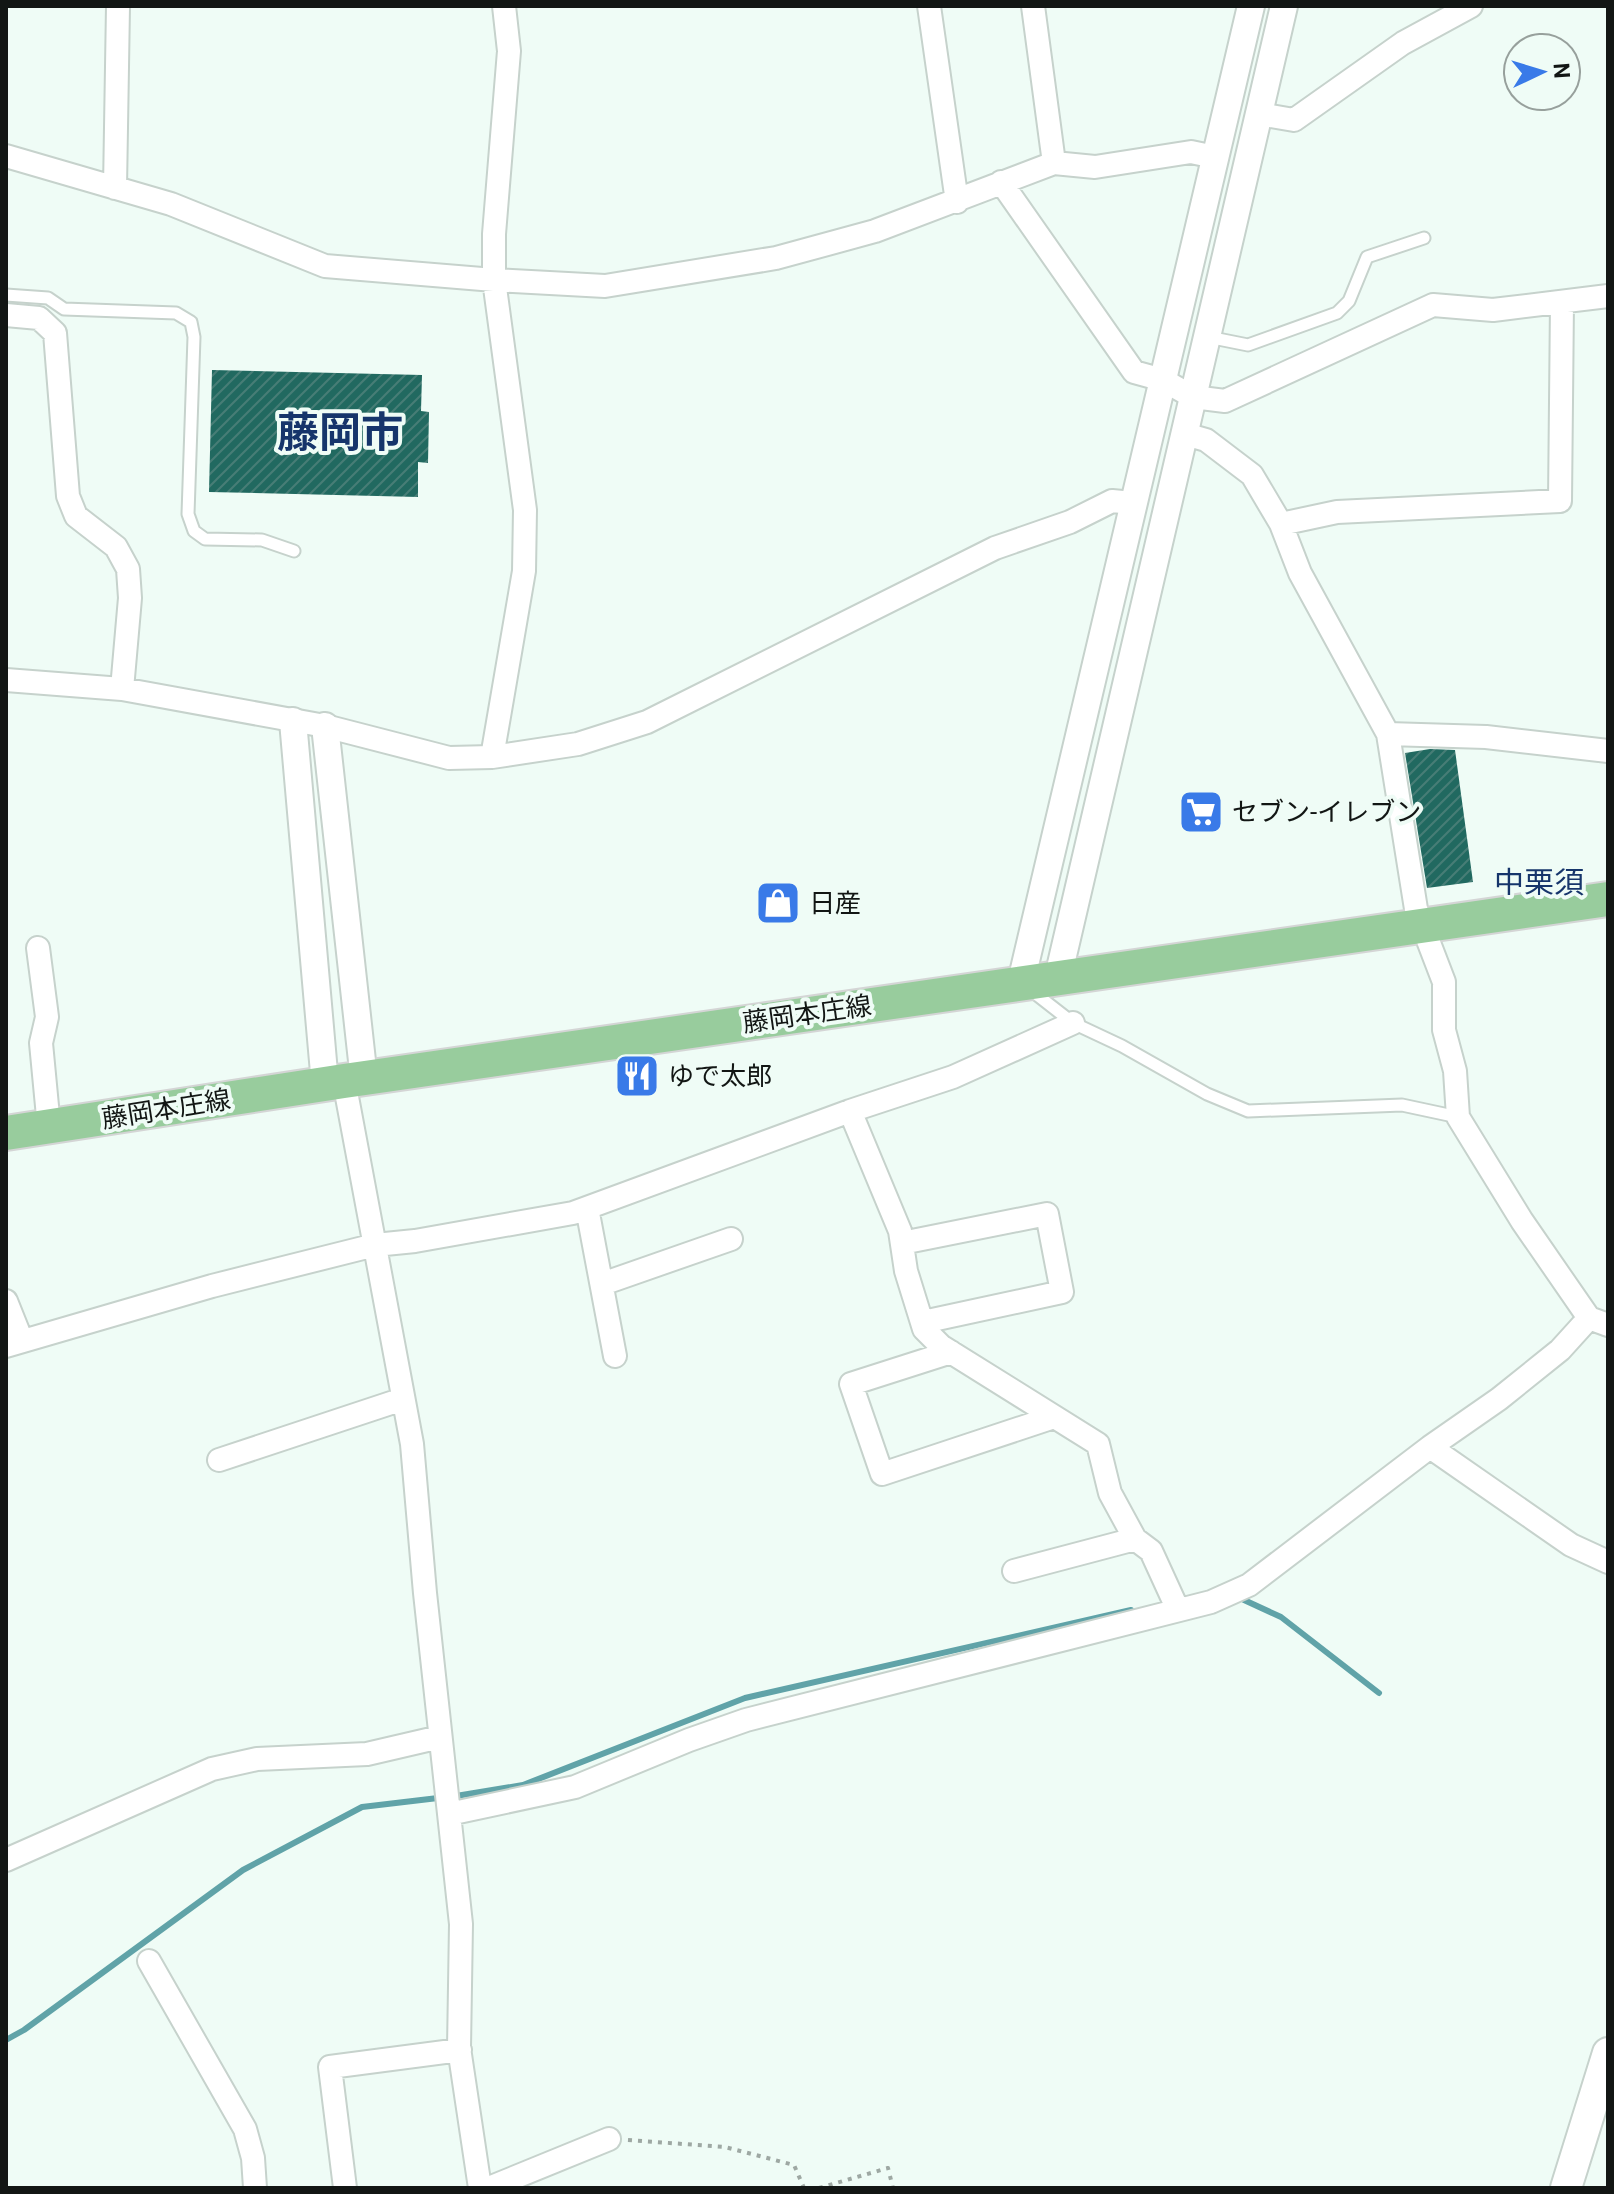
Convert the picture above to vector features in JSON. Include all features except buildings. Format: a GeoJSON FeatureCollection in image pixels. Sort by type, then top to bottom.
{"type":"FeatureCollection","features":[{"type":"Feature","properties":{"kind":"main road","name":"藤岡本庄線"},"geometry":{"type":"LineString","coordinates":[[6,1133],[1021,982],[1608,899]]}},
{"type":"Feature","properties":{"kind":"main road"},"geometry":{"type":"LineString","coordinates":[[1566,2188],[1608,2053]]}},
{"type":"Feature","properties":{"kind":"street"},"geometry":{"type":"LineString","coordinates":[[115,188],[118,6]]}},
{"type":"Feature","properties":{"kind":"street"},"geometry":{"type":"LineString","coordinates":[[492,757],[524,571],[525,510],[494,280],[494,234],[509,51],[504,6]]}},
{"type":"Feature","properties":{"kind":"street"},"geometry":{"type":"LineString","coordinates":[[929,6],[957,202]]}},
{"type":"Feature","properties":{"kind":"street"},"geometry":{"type":"LineString","coordinates":[[1033,6],[1054,163]]}},
{"type":"Feature","properties":{"kind":"street"},"geometry":{"type":"LineString","coordinates":[[1021,982],[1251,6]]}},
{"type":"Feature","properties":{"kind":"street"},"geometry":{"type":"LineString","coordinates":[[1058,977],[1284,6]]}},
{"type":"Feature","properties":{"kind":"street"},"geometry":{"type":"LineString","coordinates":[[1259,114],[1294,120],[1403,43],[1471,6]]}},
{"type":"Feature","properties":{"kind":"street"},"geometry":{"type":"LineString","coordinates":[[6,156],[171,204],[325,266],[605,286],[776,258],[875,231],[1054,163],[1095,167],[1191,152],[1215,157]]}},
{"type":"Feature","properties":{"kind":"street"},"geometry":{"type":"LineString","coordinates":[[1001,182],[1134,372],[1163,380],[1193,397],[1225,401],[1433,305],[1493,310],[1608,296]]}},
{"type":"Feature","properties":{"kind":"street"},"geometry":{"type":"LineString","coordinates":[[1281,524],[1337,512],[1560,501],[1562,302]]}},
{"type":"Feature","properties":{"kind":"street"},"geometry":{"type":"LineString","coordinates":[[6,315],[39,318],[55,333],[68,496],[76,516],[116,547],[128,569],[130,598],[122,689]]}},
{"type":"Feature","properties":{"kind":"street"},"geometry":{"type":"LineString","coordinates":[[449,1814],[575,1787],[746,1720],[1211,1602],[1249,1585],[1598,1322],[1522,1221],[1458,1117],[1455,1071],[1444,1030],[1444,982],[1420,925],[1388,734],[1300,573],[1281,524],[1252,475],[1206,440],[1185,434]]}},
{"type":"Feature","properties":{"kind":"street"},"geometry":{"type":"LineString","coordinates":[[6,680],[122,689],[325,726],[449,758],[492,757],[578,744],[647,722],[995,548],[1070,522],[1112,501],[1133,503]]}},
{"type":"Feature","properties":{"kind":"street"},"geometry":{"type":"LineString","coordinates":[[293,721],[345,1082],[412,1444],[461,1924],[460,2050],[480,2188]]}},
{"type":"Feature","properties":{"kind":"street"},"geometry":{"type":"LineString","coordinates":[[325,726],[345,1082]]}},
{"type":"Feature","properties":{"kind":"street"},"geometry":{"type":"LineString","coordinates":[[1388,734],[1486,737],[1608,751]]}},
{"type":"Feature","properties":{"kind":"street"},"geometry":{"type":"LineString","coordinates":[[38,948],[47,1017],[41,1043],[49,1127]]}},
{"type":"Feature","properties":{"kind":"street"},"geometry":{"type":"LineString","coordinates":[[6,1301],[14,1344],[212,1286],[375,1245],[415,1241],[573,1213],[850,1111],[953,1077],[1073,1023]]}},
{"type":"Feature","properties":{"kind":"street"},"geometry":{"type":"LineString","coordinates":[[850,1111],[892,1210],[924,1329],[951,1352],[1098,1444],[1110,1493],[1135,1539],[1151,1551],[1178,1610]]}},
{"type":"Feature","properties":{"kind":"street"},"geometry":{"type":"LineString","coordinates":[[587,1208],[615,1356]]}},
{"type":"Feature","properties":{"kind":"street"},"geometry":{"type":"LineString","coordinates":[[902,1243],[1047,1214],[1062,1292],[923,1322]]}},
{"type":"Feature","properties":{"kind":"street"},"geometry":{"type":"LineString","coordinates":[[602,1284],[731,1239]]}},
{"type":"Feature","properties":{"kind":"street"},"geometry":{"type":"LineString","coordinates":[[951,1352],[851,1384],[882,1474],[1054,1417]]}},
{"type":"Feature","properties":{"kind":"street"},"geometry":{"type":"LineString","coordinates":[[219,1460],[403,1399]]}},
{"type":"Feature","properties":{"kind":"street"},"geometry":{"type":"LineString","coordinates":[[1430,1447],[1571,1545],[1608,1562]]}},
{"type":"Feature","properties":{"kind":"street"},"geometry":{"type":"LineString","coordinates":[[1014,1571],[1135,1539]]}},
{"type":"Feature","properties":{"kind":"street"},"geometry":{"type":"LineString","coordinates":[[6,1860],[212,1769],[257,1759],[367,1754],[440,1737]]}},
{"type":"Feature","properties":{"kind":"street"},"geometry":{"type":"LineString","coordinates":[[149,1961],[245,2129],[253,2158],[255,2188]]}},
{"type":"Feature","properties":{"kind":"street"},"geometry":{"type":"LineString","coordinates":[[345,2188],[330,2067],[460,2050]]}},
{"type":"Feature","properties":{"kind":"street"},"geometry":{"type":"LineString","coordinates":[[489,2188],[609,2139]]}},
{"type":"Feature","properties":{"kind":"lane"},"geometry":{"type":"LineString","coordinates":[[1207,337],[1248,345],[1337,313],[1349,301],[1367,257],[1424,238]]}},
{"type":"Feature","properties":{"kind":"lane"},"geometry":{"type":"LineString","coordinates":[[6,295],[48,298],[64,309],[176,313],[191,322],[194,337],[188,514],[194,531],[205,539],[262,540],[294,551]]}},
{"type":"Feature","properties":{"kind":"lane"},"geometry":{"type":"LineString","coordinates":[[1021,982],[1073,1023],[1122,1046],[1207,1094],[1248,1111],[1402,1105],[1458,1117]]}},
{"type":"Feature","properties":{"kind":"path"},"geometry":{"type":"LineString","coordinates":[[609,2139],[725,2147],[794,2165],[804,2188]]}},
{"type":"Feature","properties":{"kind":"path"},"geometry":{"type":"LineString","coordinates":[[819,2188],[888,2168],[893,2188]]}},
{"type":"Feature","properties":{"kind":"waterway"},"geometry":{"type":"LineString","coordinates":[[1244,1600],[1281,1617],[1379,1693]]}},
{"type":"Feature","properties":{"kind":"waterway"},"geometry":{"type":"LineString","coordinates":[[456,1796],[523,1785],[745,1698],[1131,1610]]}},
{"type":"Feature","properties":{"kind":"waterway"},"geometry":{"type":"LineString","coordinates":[[6,2040],[243,1870],[362,1807],[438,1798]]}},
{"type":"Feature","properties":{"kind":"place","name":"セブン-イレブン"},"geometry":{"type":"Point","coordinates":[1201,812]}},
{"type":"Feature","properties":{"kind":"place","name":"日産"},"geometry":{"type":"Point","coordinates":[778,903]}},
{"type":"Feature","properties":{"kind":"place","name":"ゆで太郎"},"geometry":{"type":"Point","coordinates":[637,1076]}},
{"type":"Feature","properties":{"kind":"district","name":"藤岡市"},"geometry":{"type":"Point","coordinates":[340,432]}},
{"type":"Feature","properties":{"kind":"district","name":"中栗須"},"geometry":{"type":"Point","coordinates":[1539,883]}}]}
